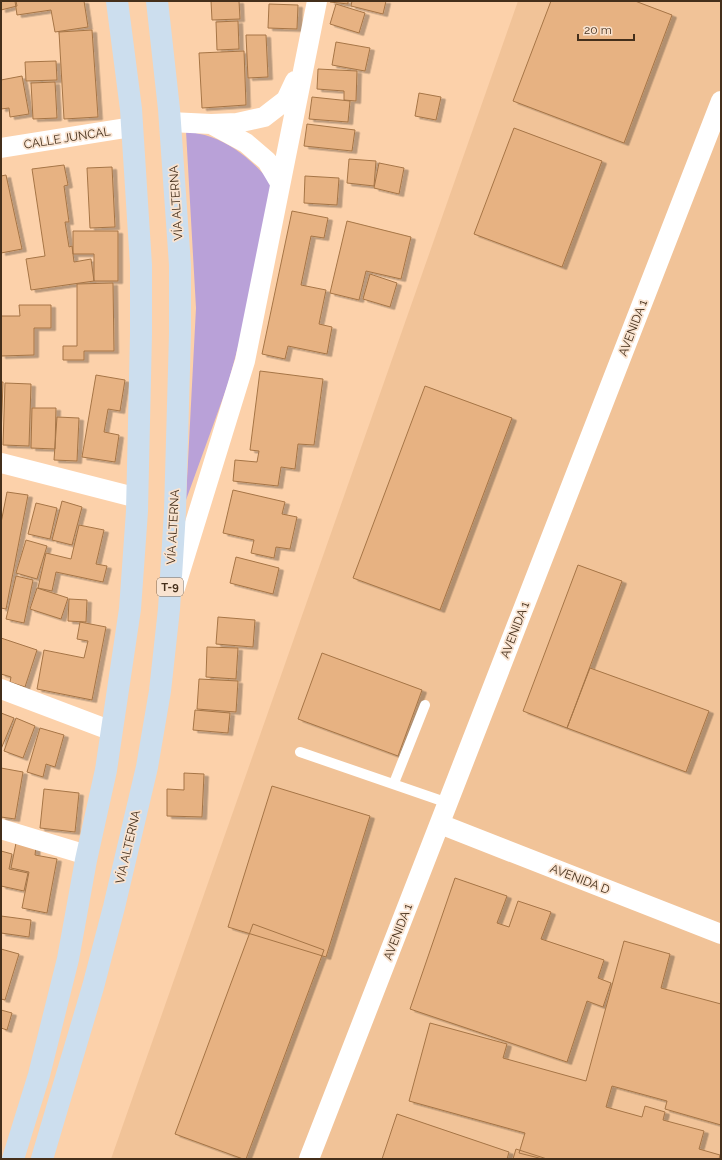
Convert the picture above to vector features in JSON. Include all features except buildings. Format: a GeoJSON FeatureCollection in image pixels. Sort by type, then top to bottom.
{"type":"FeatureCollection","features":[{"type":"Feature","properties":{"kind":"highway"},"geometry":{"type":"LineString","coordinates":[[13,1159],[38,1075],[68,959],[87,854],[106,770],[130,609],[137,496],[141,265],[132,127],[117,1]]}},
{"type":"Feature","properties":{"kind":"highway","name":"VÍA ALTERNA"},"geometry":{"type":"LineString","coordinates":[[42,1159],[93,987],[142,789],[160,691],[169,609],[175,511],[180,334],[180,265],[170,122],[157,1]]}},
{"type":"Feature","properties":{"kind":"highway"},"geometry":{"type":"LineString","coordinates":[[7,1159],[25,1122]]}},
{"type":"Feature","properties":{"kind":"street"},"geometry":{"type":"LineString","coordinates":[[169,609],[245,361],[316,1]]}},
{"type":"Feature","properties":{"kind":"street"},"geometry":{"type":"LineString","coordinates":[[170,122],[211,124],[237,123],[264,117],[286,100],[305,57]]}},
{"type":"Feature","properties":{"kind":"street","name":"AVENIDA 1"},"geometry":{"type":"LineString","coordinates":[[309,1159],[721,101]]}},
{"type":"Feature","properties":{"kind":"street"},"geometry":{"type":"LineString","coordinates":[[211,124],[246,143],[268,161],[280,183]]}},
{"type":"Feature","properties":{"kind":"street","name":"CALLE JUNCAL"},"geometry":{"type":"LineString","coordinates":[[1,148],[132,127]]}},
{"type":"Feature","properties":{"kind":"street"},"geometry":{"type":"LineString","coordinates":[[1,463],[130,496],[137,496]]}},
{"type":"Feature","properties":{"kind":"street"},"geometry":{"type":"LineString","coordinates":[[1,689],[112,732]]}},
{"type":"Feature","properties":{"kind":"street","name":"AVENIDA D"},"geometry":{"type":"LineString","coordinates":[[440,824],[721,934]]}},
{"type":"Feature","properties":{"kind":"street"},"geometry":{"type":"LineString","coordinates":[[1,829],[87,854]]}},
{"type":"Feature","properties":{"kind":"lane"},"geometry":{"type":"LineString","coordinates":[[394,783],[425,705]]}},
{"type":"Feature","properties":{"kind":"lane"},"geometry":{"type":"LineString","coordinates":[[300,752],[394,783],[448,803]]}},
{"type":"Feature","properties":{"kind":"shaded area"},"geometry":{"type":"Polygon","coordinates":[[[518,1],[721,1],[721,1159],[111,1159],[518,1]]]}},
{"type":"Feature","properties":{"kind":"shaded area"},"geometry":{"type":"Polygon","coordinates":[[[186,131],[208,136],[229,145],[252,162],[271,183],[245,321],[228,384],[186,500],[196,308],[186,131]]]}}]}
